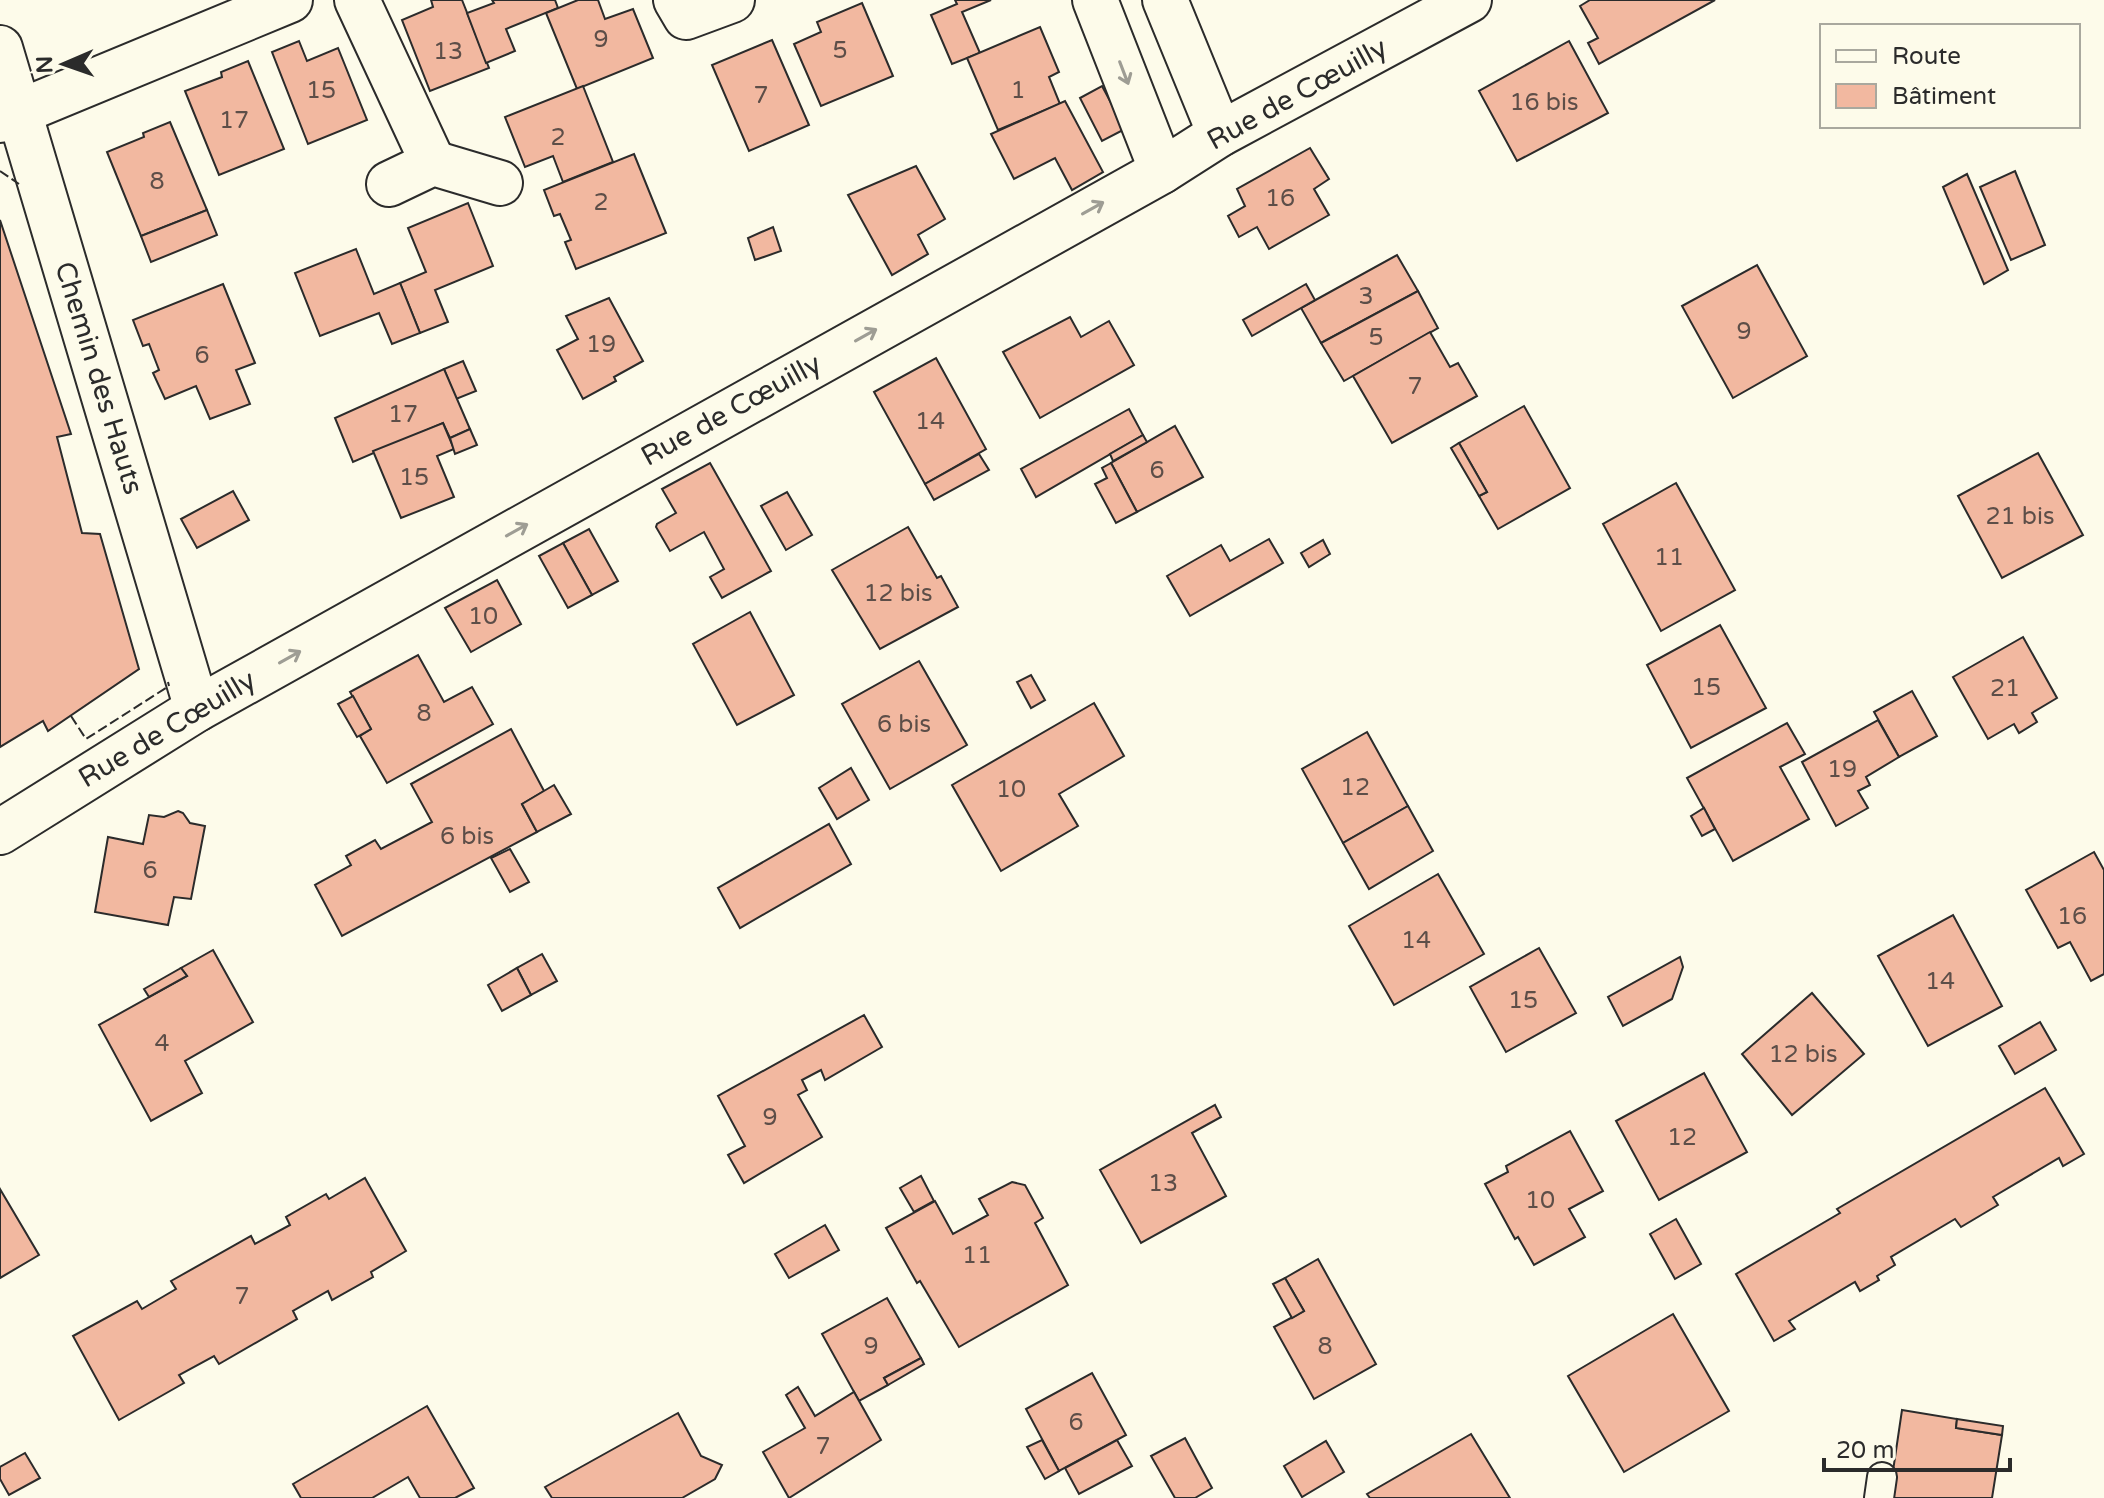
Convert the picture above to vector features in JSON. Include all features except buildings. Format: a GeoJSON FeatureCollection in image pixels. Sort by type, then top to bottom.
{"type":"FeatureCollection","features":[{"type":"Feature","properties":{"kind":"street"},"geometry":{"type":"LineString","coordinates":[[9,116],[290,0]]}},
{"type":"Feature","properties":{"kind":"street"},"geometry":{"type":"LineString","coordinates":[[357,0],[433,163]]}},
{"type":"Feature","properties":{"kind":"street"},"geometry":{"type":"LineString","coordinates":[[676,0],[686,17],[732,0]]}},
{"type":"Feature","properties":{"kind":"street"},"geometry":{"type":"LineString","coordinates":[[1095,0],[1162,171]]}},
{"type":"Feature","properties":{"kind":"street"},"geometry":{"type":"LineString","coordinates":[[1165,0],[1220,134]]}},
{"type":"Feature","properties":{"kind":"street","name":"Rue de Cœuilly"},"geometry":{"type":"LineString","coordinates":[[0,832],[197,709],[1162,171],[1220,134],[1469,0]]}},
{"type":"Feature","properties":{"kind":"street","name":"Chemin des Hauts"},"geometry":{"type":"LineString","coordinates":[[0,48],[9,116],[197,709]]}},
{"type":"Feature","properties":{"kind":"street"},"geometry":{"type":"LineString","coordinates":[[389,184],[433,163],[500,183]]}},
{"type":"Feature","properties":{"kind":"fence"},"geometry":{"type":"LineString","coordinates":[[0,171],[19,184]]}},
{"type":"Feature","properties":{"kind":"fence"},"geometry":{"type":"LineString","coordinates":[[71,716],[86,739],[169,686],[168,682]]}}]}
